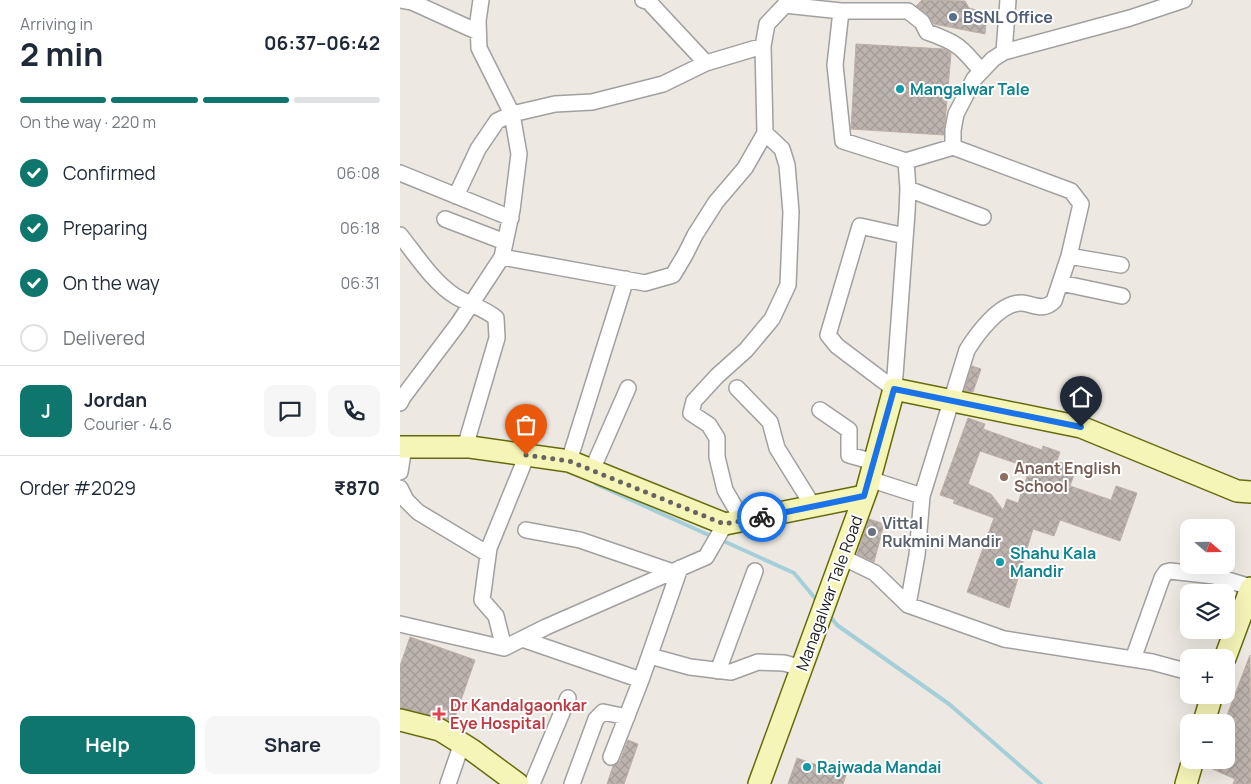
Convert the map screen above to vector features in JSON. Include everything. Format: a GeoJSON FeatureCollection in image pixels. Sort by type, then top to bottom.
{"type":"FeatureCollection","features":[{"type":"Feature","properties":{"kind":"main road"},"geometry":{"type":"LineString","coordinates":[[894,389],[1081,427],[1237,491],[1251,492]]}},
{"type":"Feature","properties":{"kind":"main road","name":"Managalwar Tale Road"},"geometry":{"type":"LineString","coordinates":[[759,784],[869,479],[894,389]]}},
{"type":"Feature","properties":{"kind":"main road"},"geometry":{"type":"LineString","coordinates":[[402,447],[465,447],[569,461],[734,522],[813,506],[869,479]]}},
{"type":"Feature","properties":{"kind":"main road"},"geometry":{"type":"LineString","coordinates":[[1228,649],[1251,588]]}},
{"type":"Feature","properties":{"kind":"main road"},"geometry":{"type":"LineString","coordinates":[[400,720],[440,730],[462,743],[518,784]]}},
{"type":"Feature","properties":{"kind":"main road"},"geometry":{"type":"LineString","coordinates":[[1186,784],[1190,769]]}},
{"type":"Feature","properties":{"kind":"street"},"geometry":{"type":"LineString","coordinates":[[400,0],[412,2],[478,32]]}},
{"type":"Feature","properties":{"kind":"street"},"geometry":{"type":"LineString","coordinates":[[400,403],[471,304],[502,257],[511,218],[519,154],[512,114],[479,48],[478,21],[481,0]]}},
{"type":"Feature","properties":{"kind":"street"},"geometry":{"type":"LineString","coordinates":[[643,0],[649,2],[706,62]]}},
{"type":"Feature","properties":{"kind":"street"},"geometry":{"type":"LineString","coordinates":[[1004,52],[1008,0]]}},
{"type":"Feature","properties":{"kind":"street"},"geometry":{"type":"LineString","coordinates":[[953,147],[953,130],[956,114],[974,79],[993,59],[1004,52],[1130,18],[1178,1]]}},
{"type":"Feature","properties":{"kind":"street"},"geometry":{"type":"LineString","coordinates":[[502,257],[646,283],[673,274],[716,202],[745,168],[765,133],[763,46],[768,24],[786,2],[841,11],[835,65],[843,141],[906,161],[953,147],[1071,191],[1081,204],[1069,256],[1054,300],[1051,304],[1041,308],[1021,303],[1013,304],[997,313],[976,334],[967,350],[950,400],[922,496],[917,555],[908,605]]}},
{"type":"Feature","properties":{"kind":"street"},"geometry":{"type":"LineString","coordinates":[[836,11],[911,6],[927,32],[948,39],[966,51],[981,71]]}},
{"type":"Feature","properties":{"kind":"street"},"geometry":{"type":"LineString","coordinates":[[456,196],[482,143],[497,121],[512,114],[555,104],[592,102],[663,84],[706,62],[763,46]]}},
{"type":"Feature","properties":{"kind":"street"},"geometry":{"type":"LineString","coordinates":[[400,624],[504,648],[706,557],[734,522],[717,457],[717,438],[709,425],[691,413],[694,401],[717,376],[746,350],[772,319],[788,285],[791,212],[787,166],[782,149],[765,133]]}},
{"type":"Feature","properties":{"kind":"street","name":"Managalwar Tale Road"},"geometry":{"type":"LineString","coordinates":[[894,389],[908,188],[906,161]]}},
{"type":"Feature","properties":{"kind":"street"},"geometry":{"type":"LineString","coordinates":[[400,173],[511,218]]}},
{"type":"Feature","properties":{"kind":"street"},"geometry":{"type":"LineString","coordinates":[[908,188],[983,217]]}},
{"type":"Feature","properties":{"kind":"street"},"geometry":{"type":"LineString","coordinates":[[445,219],[505,242]]}},
{"type":"Feature","properties":{"kind":"street"},"geometry":{"type":"LineString","coordinates":[[894,389],[837,346],[828,335],[860,226],[905,236]]}},
{"type":"Feature","properties":{"kind":"street"},"geometry":{"type":"LineString","coordinates":[[400,235],[438,282],[454,295],[490,313],[496,318],[497,338],[465,447]]}},
{"type":"Feature","properties":{"kind":"street"},"geometry":{"type":"LineString","coordinates":[[1069,256],[1121,265]]}},
{"type":"Feature","properties":{"kind":"street"},"geometry":{"type":"LineString","coordinates":[[569,461],[626,279]]}},
{"type":"Feature","properties":{"kind":"street"},"geometry":{"type":"LineString","coordinates":[[1061,283],[1122,296]]}},
{"type":"Feature","properties":{"kind":"street"},"geometry":{"type":"LineString","coordinates":[[592,470],[628,388]]}},
{"type":"Feature","properties":{"kind":"street"},"geometry":{"type":"LineString","coordinates":[[737,388],[770,422],[777,448],[813,506]]}},
{"type":"Feature","properties":{"kind":"street"},"geometry":{"type":"LineString","coordinates":[[820,410],[849,430],[850,455],[869,479],[922,496]]}},
{"type":"Feature","properties":{"kind":"street"},"geometry":{"type":"LineString","coordinates":[[400,472],[402,447]]}},
{"type":"Feature","properties":{"kind":"street"},"geometry":{"type":"LineString","coordinates":[[504,648],[496,616],[482,600],[489,548],[526,455]]}},
{"type":"Feature","properties":{"kind":"street"},"geometry":{"type":"LineString","coordinates":[[400,488],[406,500],[418,512],[488,554]]}},
{"type":"Feature","properties":{"kind":"street"},"geometry":{"type":"LineString","coordinates":[[526,530],[580,540],[676,570]]}},
{"type":"Feature","properties":{"kind":"street"},"geometry":{"type":"LineString","coordinates":[[842,557],[875,572],[908,605],[1004,639],[1152,662],[1180,670]]}},
{"type":"Feature","properties":{"kind":"street"},"geometry":{"type":"LineString","coordinates":[[611,757],[642,680],[676,570]]}},
{"type":"Feature","properties":{"kind":"street"},"geometry":{"type":"LineString","coordinates":[[718,671],[755,571]]}},
{"type":"Feature","properties":{"kind":"street"},"geometry":{"type":"LineString","coordinates":[[1133,659],[1162,578],[1166,572],[1214,576],[1251,588]]}},
{"type":"Feature","properties":{"kind":"street"},"geometry":{"type":"LineString","coordinates":[[522,639],[642,680]]}},
{"type":"Feature","properties":{"kind":"street"},"geometry":{"type":"LineString","coordinates":[[650,656],[690,667],[718,671],[731,672],[758,662],[784,663],[802,668]]}},
{"type":"Feature","properties":{"kind":"street"},"geometry":{"type":"LineString","coordinates":[[532,784],[568,698]]}},
{"type":"Feature","properties":{"kind":"street"},"geometry":{"type":"LineString","coordinates":[[572,784],[596,719],[603,712],[627,717]]}},
{"type":"Feature","properties":{"kind":"street"},"geometry":{"type":"LineString","coordinates":[[448,784],[462,743]]}},
{"type":"Feature","properties":{"kind":"building","name":"BSNL Office"},"geometry":{"type":"Polygon","coordinates":[[[922,0],[965,1],[969,8],[987,13],[985,34],[934,24],[928,15],[916,6],[922,0]]]}},
{"type":"Feature","properties":{"kind":"building","name":"Mangalwar Tale"},"geometry":{"type":"Polygon","coordinates":[[[856,44],[944,49],[951,53],[944,135],[851,129],[856,44]]]}},
{"type":"Feature","properties":{"kind":"building"},"geometry":{"type":"Polygon","coordinates":[[[972,366],[981,369],[973,392],[964,391],[972,366]]]}},
{"type":"Feature","properties":{"kind":"building"},"geometry":{"type":"Polygon","coordinates":[[[968,418],[985,424],[983,429],[1042,450],[1043,446],[1060,452],[1057,461],[1076,469],[1070,486],[1111,500],[1116,486],[1137,493],[1120,541],[1060,520],[1054,536],[1033,529],[1009,608],[967,592],[994,518],[953,503],[955,500],[940,495],[968,418]],[[980,451],[968,484],[991,494],[1003,510],[1007,499],[1018,503],[1030,468],[980,451]]]}},
{"type":"Feature","properties":{"kind":"building","name":"Vittal Rukmini Mandir"},"geometry":{"type":"Polygon","coordinates":[[[869,519],[884,524],[874,562],[857,554],[869,519]]]}},
{"type":"Feature","properties":{"kind":"building"},"geometry":{"type":"Polygon","coordinates":[[[410,637],[475,660],[453,723],[443,718],[400,708],[400,666],[410,637]]]}},
{"type":"Feature","properties":{"kind":"building"},"geometry":{"type":"Polygon","coordinates":[[[1250,655],[1251,784],[1233,784],[1235,779],[1212,769],[1235,769],[1235,714],[1228,714],[1231,704],[1235,704],[1235,694],[1250,655]]]}},
{"type":"Feature","properties":{"kind":"building"},"geometry":{"type":"Polygon","coordinates":[[[628,740],[638,744],[624,784],[607,784],[613,766],[620,761],[628,740]]]}},
{"type":"Feature","properties":{"kind":"building","name":"Rajwada Mandai"},"geometry":{"type":"Polygon","coordinates":[[[797,758],[846,775],[843,784],[788,784],[797,758]]]}},
{"type":"Feature","properties":{"kind":"waterway"},"geometry":{"type":"LineString","coordinates":[[596,484],[713,537]]}},
{"type":"Feature","properties":{"kind":"waterway"},"geometry":{"type":"LineString","coordinates":[[719,539],[794,573],[819,603]]}},
{"type":"Feature","properties":{"kind":"waterway"},"geometry":{"type":"LineString","coordinates":[[828,614],[837,625],[949,704],[1041,784]]}},
{"type":"Feature","properties":{"kind":"way so far"},"geometry":{"type":"LineString","coordinates":[[526,455],[569,461],[724,524],[762,517]]}},
{"type":"Feature","properties":{"kind":"place","name":"BSNL Office"},"geometry":{"type":"Point","coordinates":[953,17]}},
{"type":"Feature","properties":{"kind":"place","name":"Mangalwar Tale"},"geometry":{"type":"Point","coordinates":[900,89]}},
{"type":"Feature","properties":{"kind":"place","name":"Anant English School"},"geometry":{"type":"Point","coordinates":[1004,477]}},
{"type":"Feature","properties":{"kind":"place","name":"Vittal Rukmini Mandir"},"geometry":{"type":"Point","coordinates":[872,532]}},
{"type":"Feature","properties":{"kind":"place","name":"Shahu Kala Mandir"},"geometry":{"type":"Point","coordinates":[1000,562]}},
{"type":"Feature","properties":{"kind":"place","name":"Dr Kandalgaonkar Eye Hospital"},"geometry":{"type":"Point","coordinates":[439,714]}},
{"type":"Feature","properties":{"kind":"place","name":"Rajwada Mandai"},"geometry":{"type":"Point","coordinates":[807,767]}},
{"type":"Feature","properties":{"kind":"route"},"geometry":{"type":"LineString","coordinates":[[762,517],[864,496],[894,389],[1081,427]]}}]}
